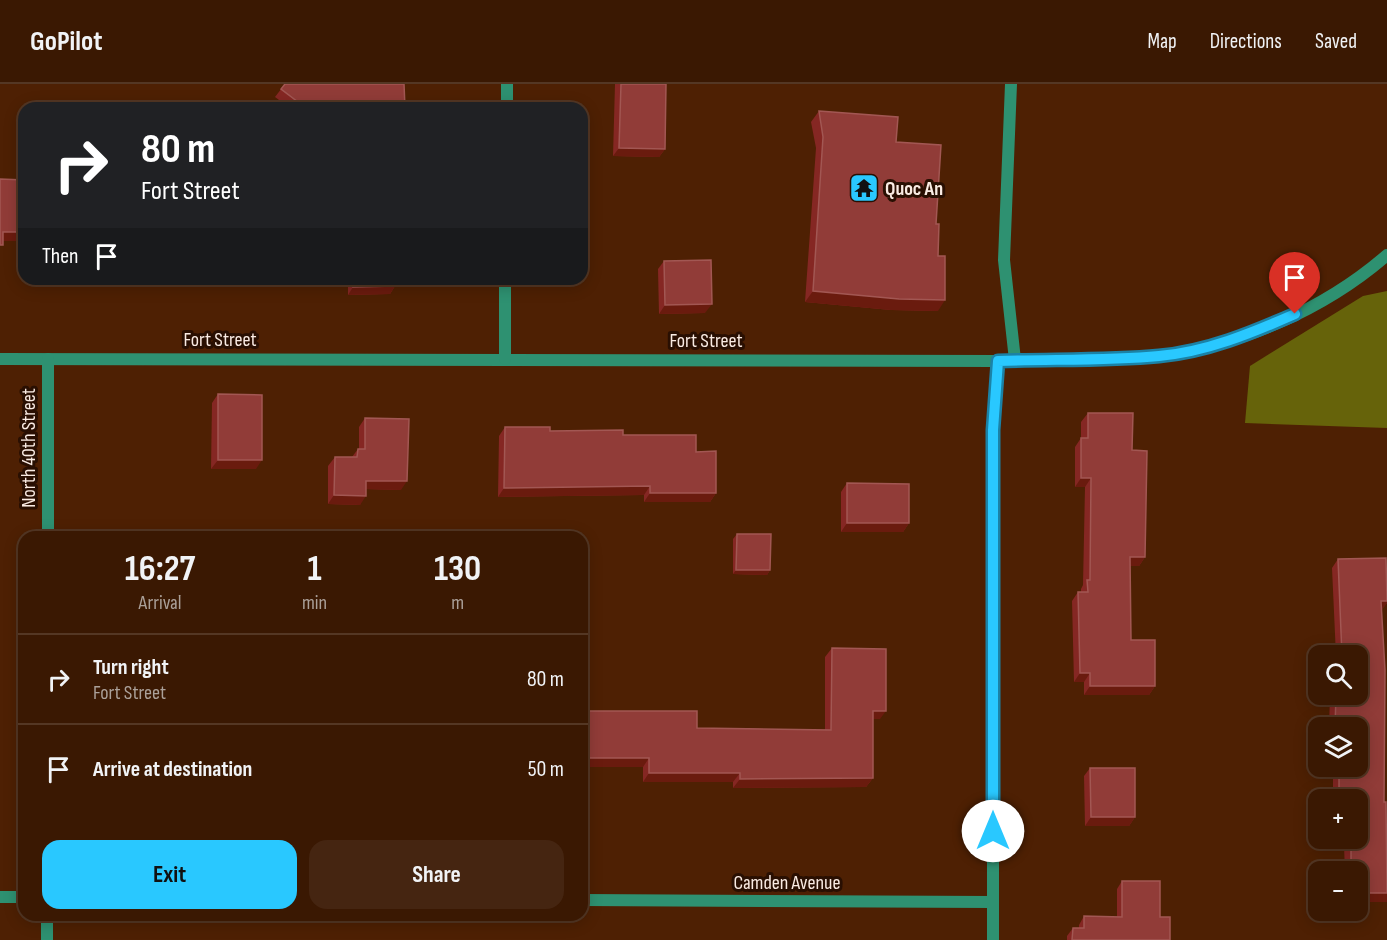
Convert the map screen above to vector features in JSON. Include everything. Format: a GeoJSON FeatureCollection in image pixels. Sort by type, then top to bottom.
{"type":"FeatureCollection","features":[{"type":"Feature","properties":{"kind":"street"},"geometry":{"type":"LineString","coordinates":[[507,84],[507,102]]}},
{"type":"Feature","properties":{"kind":"street"},"geometry":{"type":"LineString","coordinates":[[1011,84],[1004,260],[1015,360]]}},
{"type":"Feature","properties":{"kind":"street","name":"Fort Street"},"geometry":{"type":"LineString","coordinates":[[0,359],[998,361],[1160,356],[1205,348],[1255,332],[1315,305],[1371,269],[1387,255]]}},
{"type":"Feature","properties":{"kind":"street"},"geometry":{"type":"LineString","coordinates":[[505,359],[506,285]]}},
{"type":"Feature","properties":{"kind":"street","name":"North 40th Street"},"geometry":{"type":"LineString","coordinates":[[48,359],[48,531]]}},
{"type":"Feature","properties":{"kind":"street"},"geometry":{"type":"LineString","coordinates":[[993,940],[993,430],[998,361]]}},
{"type":"Feature","properties":{"kind":"street"},"geometry":{"type":"LineString","coordinates":[[0,897],[18,897]]}},
{"type":"Feature","properties":{"kind":"street","name":"Camden Avenue"},"geometry":{"type":"LineString","coordinates":[[588,900],[993,902]]}},
{"type":"Feature","properties":{"kind":"street"},"geometry":{"type":"LineString","coordinates":[[47,921],[47,940]]}},
{"type":"Feature","properties":{"kind":"shaded area"},"geometry":{"type":"Polygon","coordinates":[[[1387,291],[1387,428],[1245,423],[1250,366],[1363,296],[1387,291]]]}},
{"type":"Feature","properties":{"kind":"building"},"geometry":{"type":"Polygon","coordinates":[[[285,84],[404,84],[405,102],[298,102],[281,89],[285,84]]]}},
{"type":"Feature","properties":{"kind":"building"},"geometry":{"type":"Polygon","coordinates":[[[621,84],[666,84],[665,149],[619,148],[621,84]]]}},
{"type":"Feature","properties":{"kind":"building"},"geometry":{"type":"Polygon","coordinates":[[[819,111],[898,117],[896,142],[941,145],[936,224],[939,224],[938,256],[945,256],[945,300],[899,299],[813,291],[823,137],[819,111]]]}},
{"type":"Feature","properties":{"kind":"building"},"geometry":{"type":"Polygon","coordinates":[[[0,179],[18,180],[18,232],[3,232],[3,245],[0,245],[0,179]]]}},
{"type":"Feature","properties":{"kind":"building"},"geometry":{"type":"Polygon","coordinates":[[[711,260],[712,304],[665,305],[664,261],[711,260]]]}},
{"type":"Feature","properties":{"kind":"building"},"geometry":{"type":"Polygon","coordinates":[[[353,285],[395,285],[395,286],[353,287],[353,285]]]}},
{"type":"Feature","properties":{"kind":"building"},"geometry":{"type":"Polygon","coordinates":[[[218,394],[262,395],[262,460],[218,460],[218,394]]]}},
{"type":"Feature","properties":{"kind":"building"},"geometry":{"type":"Polygon","coordinates":[[[1088,413],[1133,413],[1132,450],[1147,451],[1145,557],[1130,557],[1131,640],[1155,640],[1155,686],[1090,686],[1090,673],[1080,673],[1078,592],[1088,592],[1087,580],[1090,580],[1091,478],[1081,478],[1081,438],[1088,438],[1088,413]]]}},
{"type":"Feature","properties":{"kind":"building"},"geometry":{"type":"Polygon","coordinates":[[[365,418],[409,419],[407,481],[366,481],[366,496],[334,495],[335,457],[357,457],[358,449],[365,449],[365,418]]]}},
{"type":"Feature","properties":{"kind":"building"},"geometry":{"type":"Polygon","coordinates":[[[505,427],[550,427],[550,431],[623,430],[623,435],[696,435],[696,452],[716,451],[716,493],[650,493],[650,486],[504,488],[505,427]]]}},
{"type":"Feature","properties":{"kind":"building"},"geometry":{"type":"Polygon","coordinates":[[[847,483],[909,484],[909,523],[847,523],[847,483]]]}},
{"type":"Feature","properties":{"kind":"building"},"geometry":{"type":"Polygon","coordinates":[[[737,534],[771,534],[770,570],[736,570],[737,534]]]}},
{"type":"Feature","properties":{"kind":"building"},"geometry":{"type":"Polygon","coordinates":[[[1386,558],[1387,601],[1381,601],[1385,670],[1384,802],[1386,802],[1387,893],[1368,893],[1368,861],[1351,861],[1351,849],[1368,849],[1368,789],[1339,789],[1339,777],[1368,777],[1368,717],[1335,717],[1336,705],[1368,705],[1368,645],[1342,645],[1338,559],[1386,558]]]}},
{"type":"Feature","properties":{"kind":"building"},"geometry":{"type":"Polygon","coordinates":[[[832,648],[886,649],[886,711],[873,711],[873,778],[740,779],[740,773],[649,773],[649,758],[588,758],[588,711],[697,711],[697,728],[831,730],[832,648]]]}},
{"type":"Feature","properties":{"kind":"building"},"geometry":{"type":"Polygon","coordinates":[[[1090,768],[1135,768],[1135,817],[1091,817],[1090,768]]]}},
{"type":"Feature","properties":{"kind":"building"},"geometry":{"type":"Polygon","coordinates":[[[1122,881],[1160,881],[1160,917],[1170,917],[1170,940],[1072,940],[1073,928],[1084,928],[1084,916],[1122,917],[1122,881]]]}},
{"type":"Feature","properties":{"kind":"place","name":"Quoc An"},"geometry":{"type":"Point","coordinates":[864,188]}},
{"type":"Feature","properties":{"kind":"route"},"geometry":{"type":"LineString","coordinates":[[993,831],[993,430],[998,361],[1160,356],[1205,348],[1255,332],[1295,314]]}}]}
